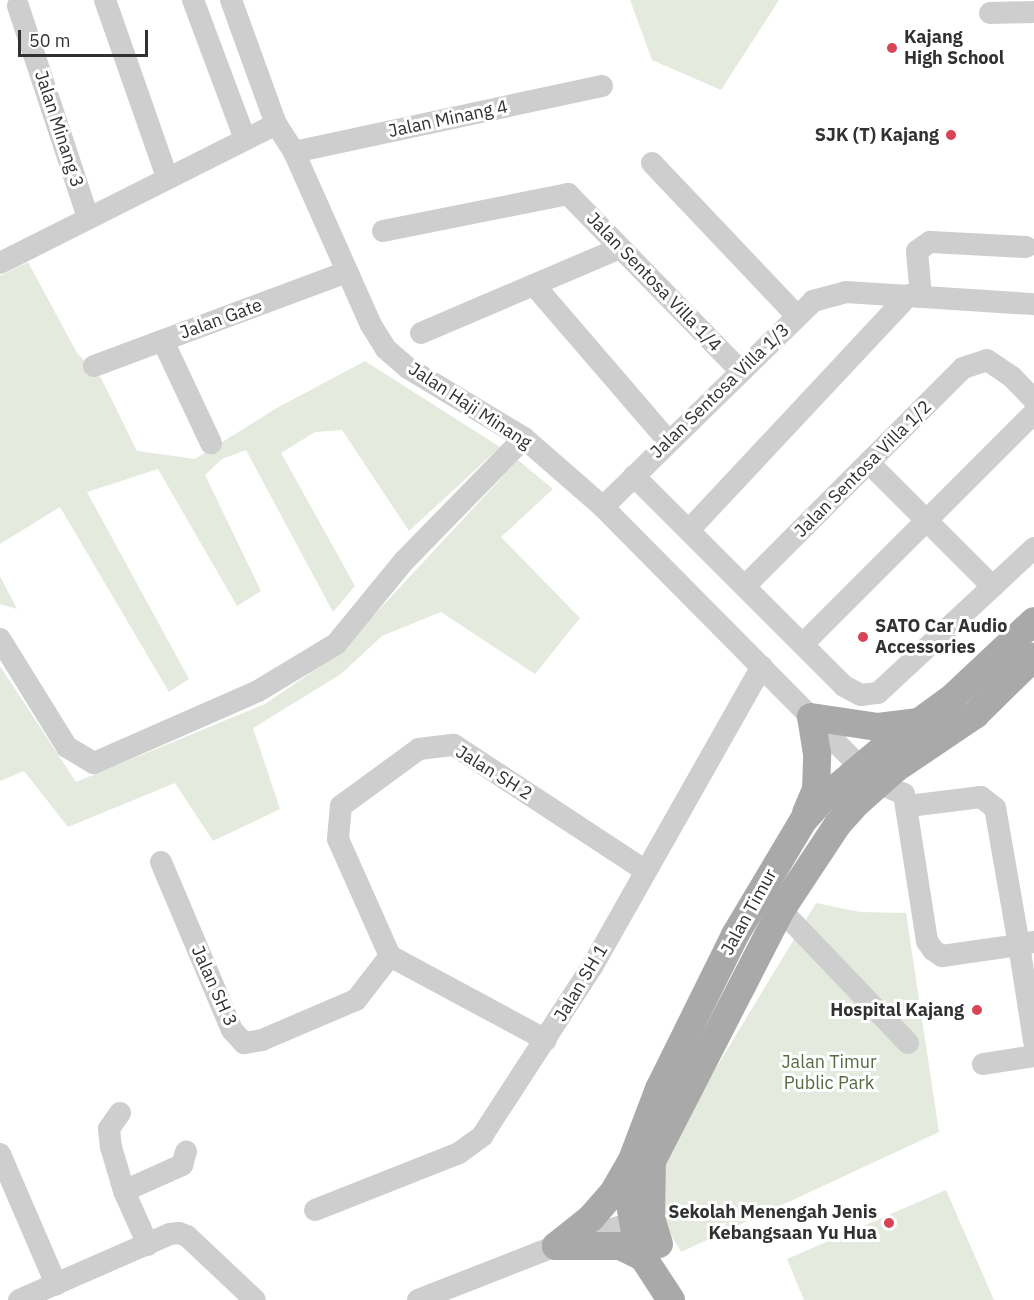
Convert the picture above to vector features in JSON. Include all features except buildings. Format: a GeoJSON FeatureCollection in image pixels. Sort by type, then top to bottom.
{"type":"FeatureCollection","features":[{"type":"Feature","properties":{"kind":"main road","name":"Jalan Timur"},"geometry":{"type":"LineString","coordinates":[[668,1294],[662,1251],[642,1220],[652,1161],[781,910],[868,775],[922,721],[952,698],[1033,624]]}},
{"type":"Feature","properties":{"kind":"main road","name":"Jalan Timur"},"geometry":{"type":"LineString","coordinates":[[668,1294],[643,1257],[642,1220],[632,1160],[655,1098],[735,935],[803,821],[868,775],[975,715],[1034,657]]}},
{"type":"Feature","properties":{"kind":"main road"},"geometry":{"type":"LineString","coordinates":[[803,821],[816,790],[817,754],[812,717],[878,727],[922,721]]}},
{"type":"Feature","properties":{"kind":"main road"},"geometry":{"type":"LineString","coordinates":[[556,1246],[591,1218],[613,1193],[632,1160]]}},
{"type":"Feature","properties":{"kind":"main road"},"geometry":{"type":"LineString","coordinates":[[556,1246],[620,1246],[643,1257]]}},
{"type":"Feature","properties":{"kind":"street"},"geometry":{"type":"LineString","coordinates":[[105,0],[167,177]]}},
{"type":"Feature","properties":{"kind":"street"},"geometry":{"type":"LineString","coordinates":[[193,0],[245,139]]}},
{"type":"Feature","properties":{"kind":"street","name":"Jalan Haji Minang"},"geometry":{"type":"LineString","coordinates":[[231,0],[276,124],[294,152],[348,272],[386,349],[408,368],[524,438],[603,507],[868,775]]}},
{"type":"Feature","properties":{"kind":"street","name":"Jalan Minang 3"},"geometry":{"type":"LineString","coordinates":[[15,8],[88,218]]}},
{"type":"Feature","properties":{"kind":"street"},"geometry":{"type":"LineString","coordinates":[[990,13],[1034,12]]}},
{"type":"Feature","properties":{"kind":"street","name":"Jalan Minang 4"},"geometry":{"type":"LineString","coordinates":[[294,152],[602,86]]}},
{"type":"Feature","properties":{"kind":"street"},"geometry":{"type":"LineString","coordinates":[[0,263],[276,124]]}},
{"type":"Feature","properties":{"kind":"street"},"geometry":{"type":"LineString","coordinates":[[652,163],[797,316]]}},
{"type":"Feature","properties":{"kind":"street","name":"Jalan Sentosa Villa 1/4"},"geometry":{"type":"LineString","coordinates":[[383,231],[568,194],[740,370]]}},
{"type":"Feature","properties":{"kind":"street"},"geometry":{"type":"LineString","coordinates":[[689,530],[915,296],[917,250],[930,242],[1026,248]]}},
{"type":"Feature","properties":{"kind":"street"},"geometry":{"type":"LineString","coordinates":[[421,333],[620,248]]}},
{"type":"Feature","properties":{"kind":"street","name":"Jalan Gate"},"geometry":{"type":"LineString","coordinates":[[94,366],[348,272]]}},
{"type":"Feature","properties":{"kind":"street"},"geometry":{"type":"LineString","coordinates":[[534,285],[668,441]]}},
{"type":"Feature","properties":{"kind":"street","name":"Jalan Sentosa Villa 1/3"},"geometry":{"type":"LineString","coordinates":[[603,507],[740,370],[813,301],[846,292],[1034,304]]}},
{"type":"Feature","properties":{"kind":"street"},"geometry":{"type":"LineString","coordinates":[[163,341],[211,443]]}},
{"type":"Feature","properties":{"kind":"street","name":"Jalan Sentosa Villa 1/2"},"geometry":{"type":"LineString","coordinates":[[745,586],[963,368],[987,360],[1012,377],[1034,400]]}},
{"type":"Feature","properties":{"kind":"street"},"geometry":{"type":"LineString","coordinates":[[803,644],[1034,413]]}},
{"type":"Feature","properties":{"kind":"street"},"geometry":{"type":"LineString","coordinates":[[0,639],[67,747],[94,763],[258,691],[336,644],[404,561],[524,438]]}},
{"type":"Feature","properties":{"kind":"street"},"geometry":{"type":"LineString","coordinates":[[869,463],[993,587]]}},
{"type":"Feature","properties":{"kind":"street"},"geometry":{"type":"LineString","coordinates":[[634,476],[844,686],[861,695],[878,693],[1034,548]]}},
{"type":"Feature","properties":{"kind":"street","name":"Jalan SH 1"},"geometry":{"type":"LineString","coordinates":[[315,1210],[459,1153],[482,1136],[593,965],[644,870],[762,666]]}},
{"type":"Feature","properties":{"kind":"street","name":"Jalan SH 2"},"geometry":{"type":"LineString","coordinates":[[390,956],[338,838],[341,806],[419,749],[454,745],[644,870]]}},
{"type":"Feature","properties":{"kind":"street"},"geometry":{"type":"LineString","coordinates":[[868,775],[904,794],[909,806],[927,941],[933,950],[942,956],[1026,944]]}},
{"type":"Feature","properties":{"kind":"street"},"geometry":{"type":"LineString","coordinates":[[909,806],[981,797],[995,808],[1026,944],[1034,1041]]}},
{"type":"Feature","properties":{"kind":"street","name":"Jalan SH 3"},"geometry":{"type":"LineString","coordinates":[[161,862],[232,1030],[244,1043],[261,1040],[356,1000],[390,956]]}},
{"type":"Feature","properties":{"kind":"street"},"geometry":{"type":"LineString","coordinates":[[781,910],[908,1043]]}},
{"type":"Feature","properties":{"kind":"street"},"geometry":{"type":"LineString","coordinates":[[390,956],[546,1040]]}},
{"type":"Feature","properties":{"kind":"street"},"geometry":{"type":"LineString","coordinates":[[983,1064],[1034,1056]]}},
{"type":"Feature","properties":{"kind":"street"},"geometry":{"type":"LineString","coordinates":[[120,1113],[109,1129],[124,1191],[148,1245]]}},
{"type":"Feature","properties":{"kind":"street"},"geometry":{"type":"LineString","coordinates":[[124,1191],[182,1165],[186,1152]]}},
{"type":"Feature","properties":{"kind":"street"},"geometry":{"type":"LineString","coordinates":[[0,1154],[56,1284]]}},
{"type":"Feature","properties":{"kind":"street"},"geometry":{"type":"LineString","coordinates":[[418,1300],[464,1292],[556,1246],[642,1220]]}},
{"type":"Feature","properties":{"kind":"street"},"geometry":{"type":"LineString","coordinates":[[19,1300],[179,1233],[230,1274],[255,1300]]}},
{"type":"Feature","properties":{"kind":"green space"},"geometry":{"type":"Polygon","coordinates":[[[630,0],[779,0],[721,90],[652,60],[630,0]]]}},
{"type":"Feature","properties":{"kind":"green space"},"geometry":{"type":"Polygon","coordinates":[[[28,262],[77,353],[101,378],[137,451],[195,459],[275,409],[365,361],[500,447],[409,531],[342,430],[315,432],[281,453],[355,586],[333,612],[246,450],[222,459],[205,475],[261,591],[237,606],[158,469],[87,492],[189,679],[169,692],[60,507],[0,544],[0,276],[28,262]]]}},
{"type":"Feature","properties":{"kind":"green space"},"geometry":{"type":"Polygon","coordinates":[[[518,460],[553,489],[501,537],[580,618],[535,674],[441,612],[382,636],[341,674],[253,728],[280,809],[213,841],[175,783],[68,827],[24,771],[0,781],[0,666],[76,782],[265,704],[338,654],[518,460]]]}},
{"type":"Feature","properties":{"kind":"green space"},"geometry":{"type":"Polygon","coordinates":[[[0,576],[17,609],[0,604],[0,576]]]}},
{"type":"Feature","properties":{"kind":"green space","name":"Jalan Timur Public Park"},"geometry":{"type":"Polygon","coordinates":[[[816,903],[860,912],[906,913],[939,1132],[681,1252],[662,1220],[665,1152],[816,903]]]}},
{"type":"Feature","properties":{"kind":"green space"},"geometry":{"type":"Polygon","coordinates":[[[946,1190],[994,1300],[804,1300],[787,1259],[946,1190]]]}},
{"type":"Feature","properties":{"kind":"place","name":"Kajang High School"},"geometry":{"type":"Point","coordinates":[892,48]}},
{"type":"Feature","properties":{"kind":"place","name":"SJK (T) Kajang"},"geometry":{"type":"Point","coordinates":[951,135]}},
{"type":"Feature","properties":{"kind":"place","name":"SATO Car Audio Accessories"},"geometry":{"type":"Point","coordinates":[863,637]}},
{"type":"Feature","properties":{"kind":"place","name":"Hospital Kajang"},"geometry":{"type":"Point","coordinates":[977,1010]}},
{"type":"Feature","properties":{"kind":"place","name":"Sekolah Menengah Jenis Kebangsaan Yu Hua"},"geometry":{"type":"Point","coordinates":[889,1223]}}]}
